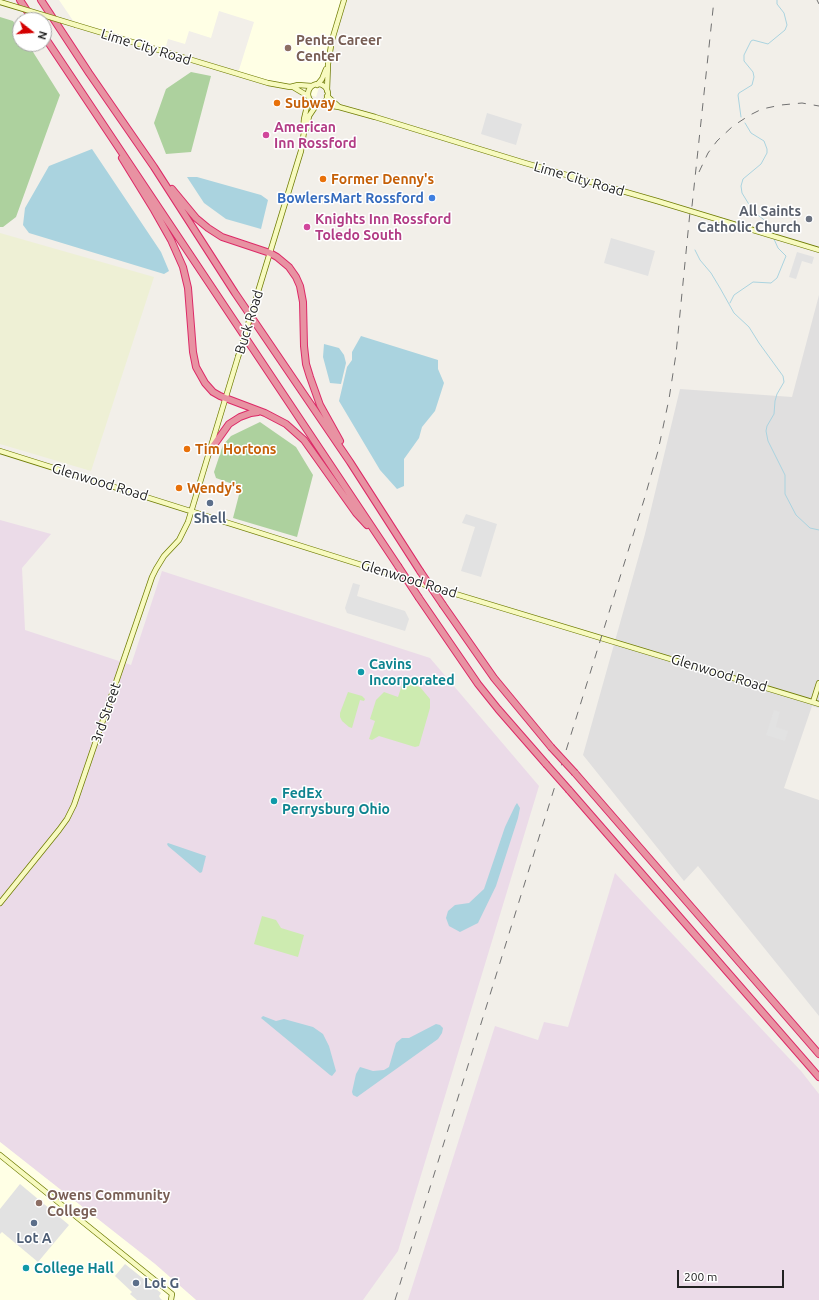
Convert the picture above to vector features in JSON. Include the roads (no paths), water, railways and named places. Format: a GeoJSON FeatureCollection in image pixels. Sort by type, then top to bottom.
{"type":"FeatureCollection","features":[{"type":"Feature","properties":{"kind":"highway"},"geometry":{"type":"LineString","coordinates":[[20,0],[28,12]]}},
{"type":"Feature","properties":{"kind":"highway"},"geometry":{"type":"LineString","coordinates":[[41,0],[154,167],[235,293],[350,462],[420,571],[494,678],[552,747],[819,1054]]}},
{"type":"Feature","properties":{"kind":"highway"},"geometry":{"type":"LineString","coordinates":[[52,48],[478,684],[498,709],[819,1077]]}},
{"type":"Feature","properties":{"kind":"highway"},"geometry":{"type":"LineString","coordinates":[[77,85],[84,99],[154,210],[171,240],[183,267],[188,288],[192,352],[196,367],[205,383],[213,392],[225,399],[265,413],[286,424],[304,440],[356,513],[385,546]]}},
{"type":"Feature","properties":{"kind":"highway"},"geometry":{"type":"LineString","coordinates":[[154,167],[196,218],[208,228],[228,239],[270,253],[289,267],[296,277],[300,286],[304,317],[304,346],[306,364],[320,405],[350,462]]}},
{"type":"Feature","properties":{"kind":"highway"},"geometry":{"type":"LineString","coordinates":[[209,452],[229,424],[240,417],[251,413],[265,413]]}},
{"type":"Feature","properties":{"kind":"street"},"geometry":{"type":"LineString","coordinates":[[328,64],[322,80],[309,90],[308,97],[313,103],[318,104],[323,102],[327,94],[328,64],[332,40],[344,0]]}},
{"type":"Feature","properties":{"kind":"street","name":"Lime City Road"},"geometry":{"type":"LineString","coordinates":[[0,2],[235,74],[268,83],[293,87],[308,97]]}},
{"type":"Feature","properties":{"kind":"street","name":"Lime City Road"},"geometry":{"type":"LineString","coordinates":[[293,87],[298,85],[314,86]]}},
{"type":"Feature","properties":{"kind":"street"},"geometry":{"type":"LineString","coordinates":[[314,86],[322,86],[339,108]]}},
{"type":"Feature","properties":{"kind":"street","name":"Buck Road"},"geometry":{"type":"LineString","coordinates":[[191,511],[298,160],[304,132],[303,130],[308,97]]}},
{"type":"Feature","properties":{"kind":"street","name":"Lime City Road"},"geometry":{"type":"LineString","coordinates":[[318,104],[375,117],[532,166],[819,250]]}},
{"type":"Feature","properties":{"kind":"street","name":"Buck Road"},"geometry":{"type":"LineString","coordinates":[[304,132],[307,128],[308,116],[318,104]]}},
{"type":"Feature","properties":{"kind":"street","name":"Glenwood Road"},"geometry":{"type":"LineString","coordinates":[[0,451],[420,583],[819,704]]}},
{"type":"Feature","properties":{"kind":"street","name":"3rd Street"},"geometry":{"type":"LineString","coordinates":[[0,903],[59,830],[71,812],[152,577],[164,556],[176,544],[182,535],[191,511]]}},
{"type":"Feature","properties":{"kind":"street"},"geometry":{"type":"LineString","coordinates":[[813,702],[819,683]]}},
{"type":"Feature","properties":{"kind":"street"},"geometry":{"type":"LineString","coordinates":[[0,1154],[172,1294],[171,1300]]}},
{"type":"Feature","properties":{"kind":"water"},"geometry":{"type":"Polygon","coordinates":[[[92,149],[161,252],[169,271],[164,274],[29,233],[23,225],[25,208],[49,166],[92,149]]]}},
{"type":"Feature","properties":{"kind":"water"},"geometry":{"type":"Polygon","coordinates":[[[187,177],[197,177],[261,195],[268,200],[261,229],[226,219],[204,203],[187,177]]]}},
{"type":"Feature","properties":{"kind":"water"},"geometry":{"type":"Polygon","coordinates":[[[361,336],[438,360],[438,369],[444,383],[435,411],[422,427],[419,438],[404,459],[404,486],[397,489],[380,470],[339,401],[347,367],[352,360],[352,352],[361,336]]]}},
{"type":"Feature","properties":{"kind":"water"},"geometry":{"type":"Polygon","coordinates":[[[324,344],[339,348],[344,355],[346,363],[341,384],[330,383],[323,357],[324,344]]]}},
{"type":"Feature","properties":{"kind":"water"},"geometry":{"type":"Polygon","coordinates":[[[517,803],[520,808],[518,818],[496,886],[478,923],[460,932],[449,926],[446,918],[448,911],[455,905],[469,903],[484,889],[505,827],[517,803]]]}},
{"type":"Feature","properties":{"kind":"water"},"geometry":{"type":"Polygon","coordinates":[[[168,843],[206,856],[202,872],[200,873],[168,846],[168,843]]]}},
{"type":"Feature","properties":{"kind":"water"},"geometry":{"type":"Polygon","coordinates":[[[263,1016],[276,1021],[284,1019],[313,1027],[323,1034],[329,1046],[336,1071],[332,1076],[261,1018],[263,1016]]]}},
{"type":"Feature","properties":{"kind":"water"},"geometry":{"type":"Polygon","coordinates":[[[436,1024],[443,1028],[438,1039],[357,1097],[353,1095],[352,1092],[356,1074],[360,1067],[373,1071],[384,1070],[389,1067],[396,1043],[402,1038],[409,1038],[436,1024]]]}},
{"type":"Feature","properties":{"kind":"waterway"},"geometry":{"type":"LineString","coordinates":[[741,117],[738,95],[752,85],[754,77],[753,72],[744,61],[744,55],[751,41],[753,40],[768,44],[785,30],[787,25],[784,13],[777,4],[777,0]]}},
{"type":"Feature","properties":{"kind":"waterway"},"geometry":{"type":"LineString","coordinates":[[745,123],[751,133],[764,141],[767,153],[761,164],[743,179],[741,186],[742,193],[753,211],[768,223],[773,234]]}},
{"type":"Feature","properties":{"kind":"waterway"},"geometry":{"type":"LineString","coordinates":[[730,303],[734,295],[753,282],[771,283],[777,278],[786,256],[778,248],[774,239]]}},
{"type":"Feature","properties":{"kind":"waterway"},"geometry":{"type":"LineString","coordinates":[[695,250],[700,260],[711,273],[734,313],[749,327],[783,376],[784,382],[777,394],[774,414],[767,426],[766,431],[768,441],[785,475],[785,494],[796,515],[810,528],[819,530]]}},
{"type":"Feature","properties":{"kind":"railway"},"geometry":{"type":"LineString","coordinates":[[395,1300],[658,451],[669,399],[676,354],[690,212],[692,206],[714,0]]}},
{"type":"Feature","properties":{"kind":"railway"},"geometry":{"type":"LineString","coordinates":[[817,0],[819,4]]}},
{"type":"Feature","properties":{"kind":"railway"},"geometry":{"type":"LineString","coordinates":[[699,172],[708,153],[717,141],[733,126],[750,115],[762,109],[781,105],[802,103],[819,106]]}},
{"type":"Feature","properties":{"kind":"place","name":"Penta Career Center"},"geometry":{"type":"Point","coordinates":[288,48]}},
{"type":"Feature","properties":{"kind":"place","name":"Subway"},"geometry":{"type":"Point","coordinates":[277,103]}},
{"type":"Feature","properties":{"kind":"place","name":"American Inn Rossford"},"geometry":{"type":"Point","coordinates":[266,135]}},
{"type":"Feature","properties":{"kind":"place","name":"Former Denny's"},"geometry":{"type":"Point","coordinates":[323,179]}},
{"type":"Feature","properties":{"kind":"place","name":"BowlersMart Rossford"},"geometry":{"type":"Point","coordinates":[432,198]}},
{"type":"Feature","properties":{"kind":"place","name":"All Saints Catholic Church"},"geometry":{"type":"Point","coordinates":[809,219]}},
{"type":"Feature","properties":{"kind":"place","name":"Knights Inn Rossford Toledo South"},"geometry":{"type":"Point","coordinates":[307,227]}},
{"type":"Feature","properties":{"kind":"place","name":"Tim Hortons"},"geometry":{"type":"Point","coordinates":[187,449]}},
{"type":"Feature","properties":{"kind":"place","name":"Wendy's"},"geometry":{"type":"Point","coordinates":[179,488]}},
{"type":"Feature","properties":{"kind":"place","name":"Shell"},"geometry":{"type":"Point","coordinates":[210,503]}},
{"type":"Feature","properties":{"kind":"place","name":"Cavins Incorporated"},"geometry":{"type":"Point","coordinates":[361,672]}},
{"type":"Feature","properties":{"kind":"place","name":"FedEx Perrysburg Ohio"},"geometry":{"type":"Point","coordinates":[274,801]}},
{"type":"Feature","properties":{"kind":"place","name":"Owens Community College"},"geometry":{"type":"Point","coordinates":[39,1203]}},
{"type":"Feature","properties":{"kind":"place","name":"Lot A"},"geometry":{"type":"Point","coordinates":[34,1223]}},
{"type":"Feature","properties":{"kind":"place","name":"College Hall"},"geometry":{"type":"Point","coordinates":[26,1268]}},
{"type":"Feature","properties":{"kind":"place","name":"Lot G"},"geometry":{"type":"Point","coordinates":[136,1283]}}]}
